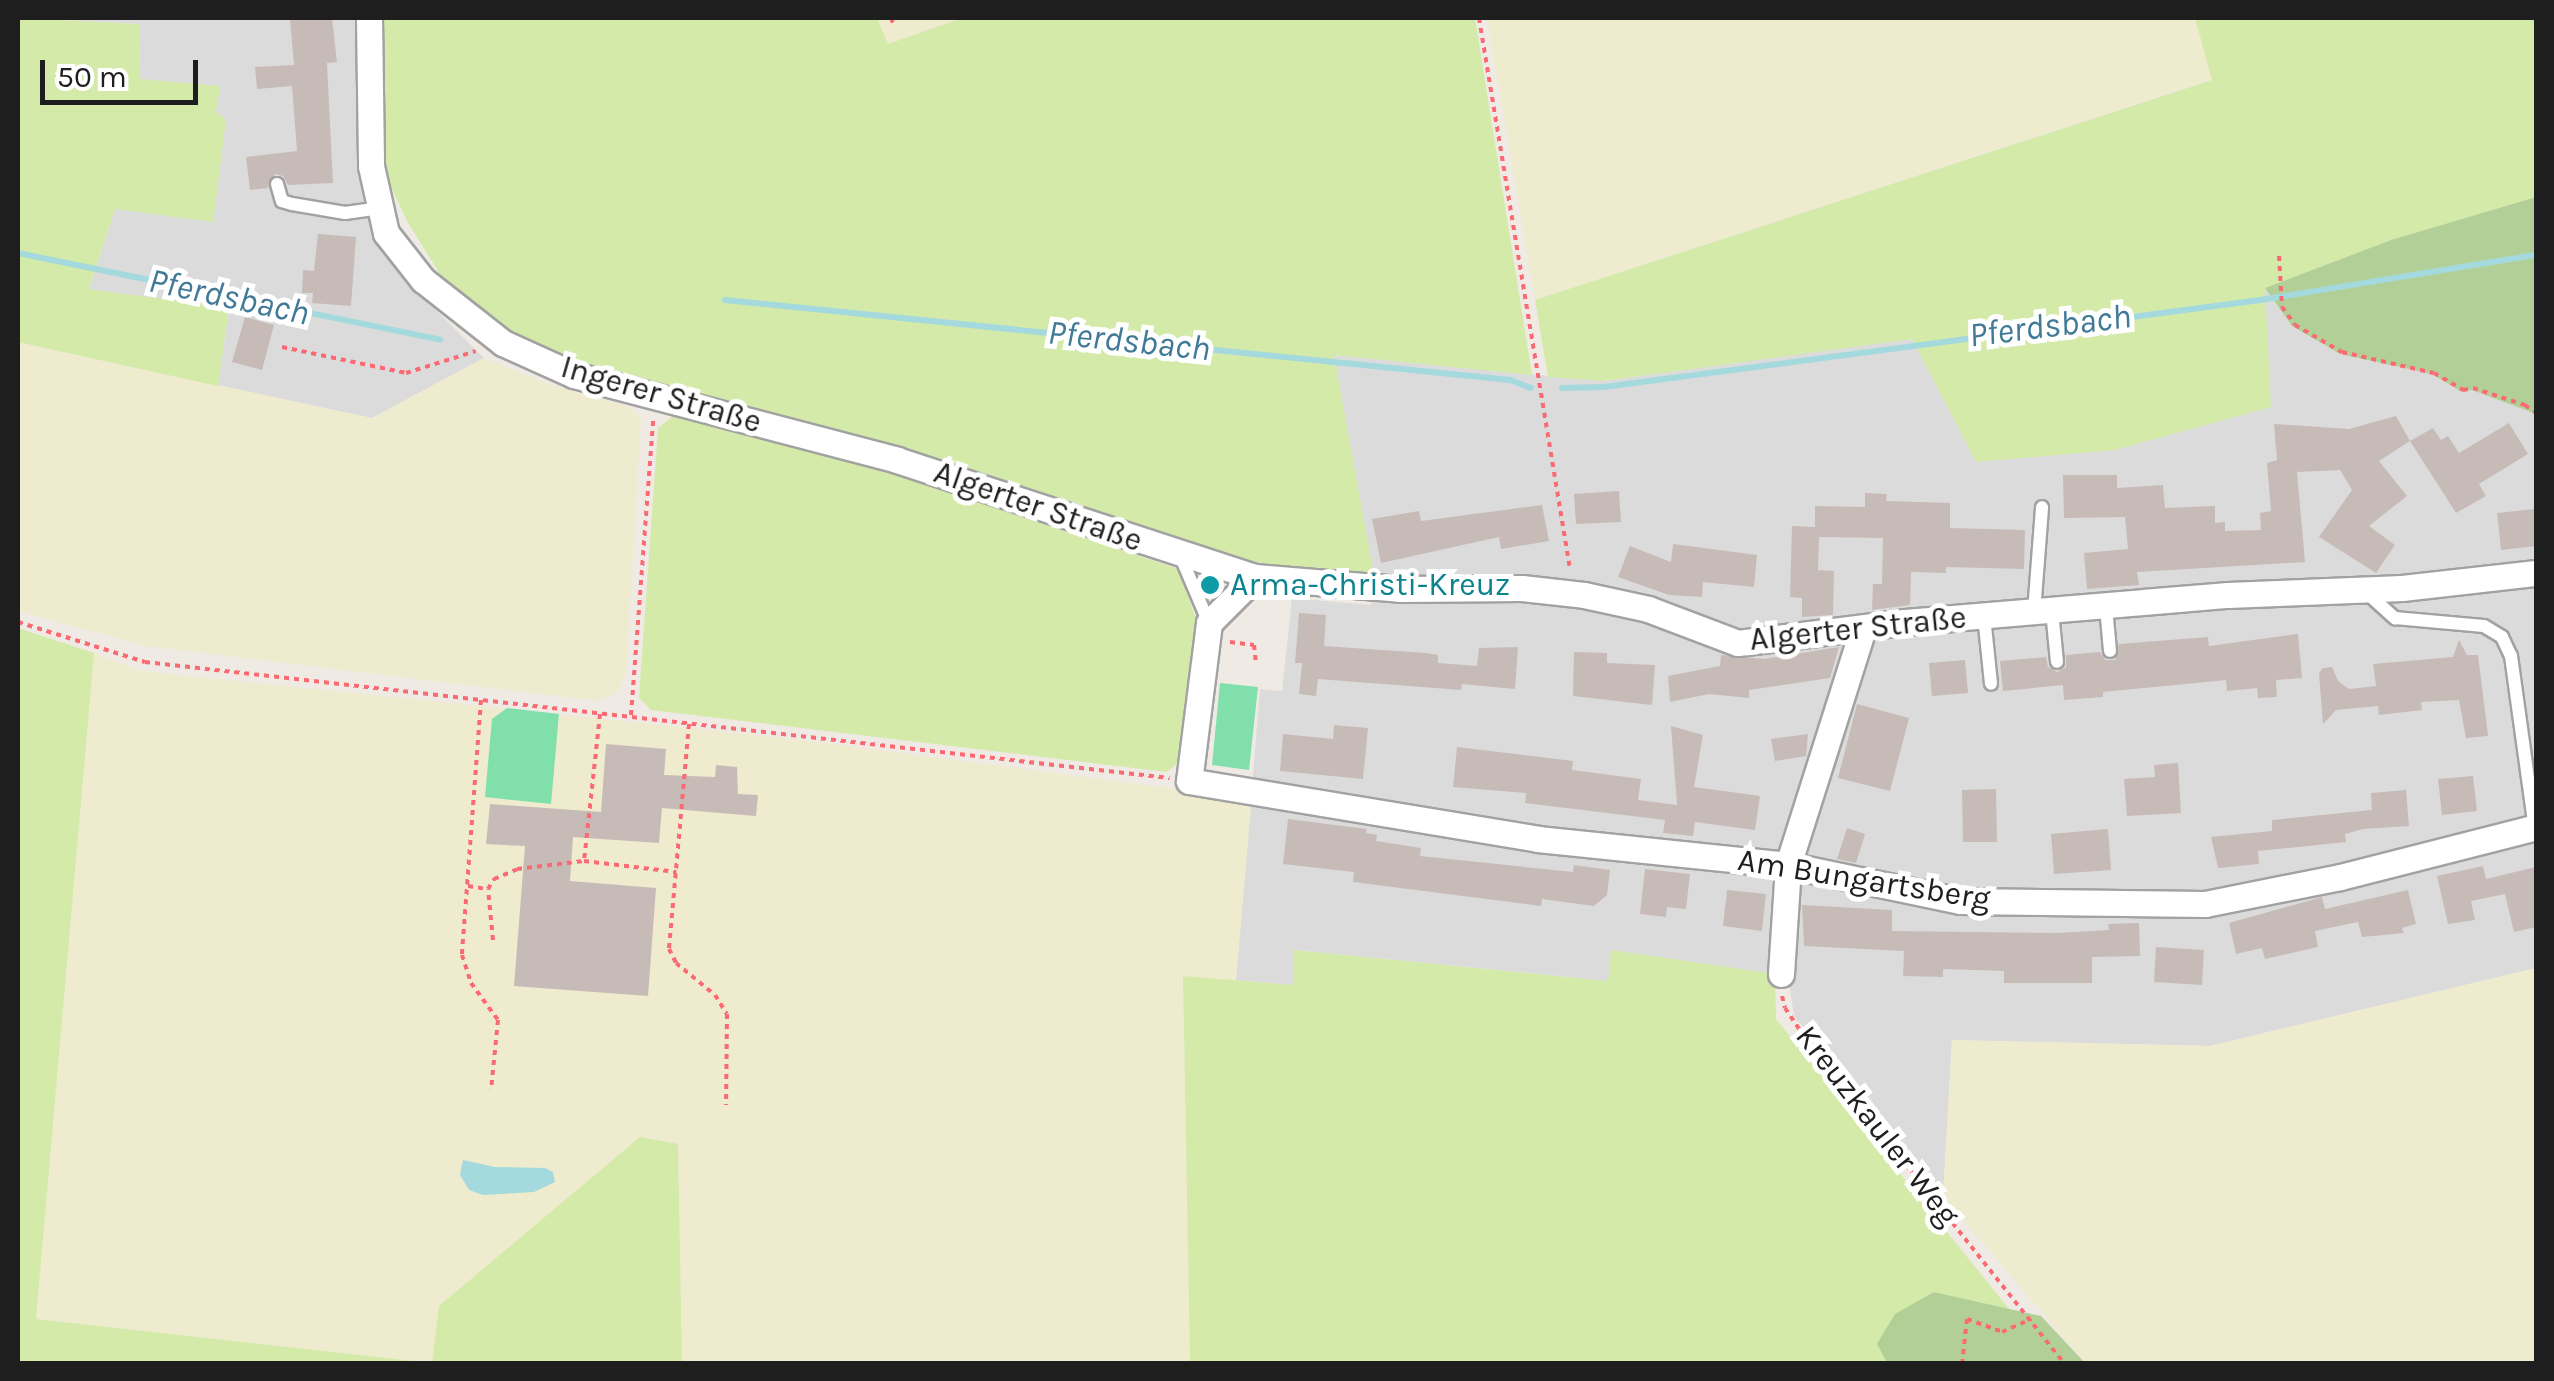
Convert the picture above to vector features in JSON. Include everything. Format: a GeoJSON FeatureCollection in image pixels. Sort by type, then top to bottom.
{"type":"FeatureCollection","features":[{"type":"Feature","properties":{"kind":"street","name":"Ingerer Straße"},"geometry":{"type":"LineString","coordinates":[[368,18],[367,114],[380,208],[386,232],[422,280],[503,343],[574,375],[898,460]]}},
{"type":"Feature","properties":{"kind":"street","name":"Algerter Straße"},"geometry":{"type":"LineString","coordinates":[[898,460],[1254,577],[1400,589],[1522,588],[1574,594],[1648,609],[1738,643],[1984,616],[2228,595],[2364,590],[2536,573]]}},
{"type":"Feature","properties":{"kind":"street"},"geometry":{"type":"LineString","coordinates":[[1189,781],[1208,623],[1254,577]]}},
{"type":"Feature","properties":{"kind":"street"},"geometry":{"type":"LineString","coordinates":[[1781,974],[1788,865],[1863,629]]}},
{"type":"Feature","properties":{"kind":"street","name":"Am Bungartsberg"},"geometry":{"type":"LineString","coordinates":[[1189,781],[1538,840],[1788,865],[1960,901],[2205,904],[2536,828]]}},
{"type":"Feature","properties":{"kind":"lane"},"geometry":{"type":"LineString","coordinates":[[277,184],[282,201],[292,204],[345,214],[380,208]]}},
{"type":"Feature","properties":{"kind":"lane"},"geometry":{"type":"LineString","coordinates":[[2042,507],[2043,612],[2057,662]]}},
{"type":"Feature","properties":{"kind":"lane"},"geometry":{"type":"LineString","coordinates":[[1180,555],[1208,623]]}},
{"type":"Feature","properties":{"kind":"lane"},"geometry":{"type":"LineString","coordinates":[[2364,590],[2395,618],[2484,626],[2502,637],[2511,656],[2536,828]]}},
{"type":"Feature","properties":{"kind":"lane"},"geometry":{"type":"LineString","coordinates":[[2106,607],[2110,651]]}},
{"type":"Feature","properties":{"kind":"lane"},"geometry":{"type":"LineString","coordinates":[[1984,616],[1991,684]]}},
{"type":"Feature","properties":{"kind":"path"},"geometry":{"type":"LineString","coordinates":[[891,18],[894,26]]}},
{"type":"Feature","properties":{"kind":"path"},"geometry":{"type":"LineString","coordinates":[[1479,18],[1574,594]]}},
{"type":"Feature","properties":{"kind":"path"},"geometry":{"type":"LineString","coordinates":[[2279,256],[2282,306],[2295,325],[2342,352],[2434,372],[2463,390],[2472,388],[2526,405],[2536,413]]}},
{"type":"Feature","properties":{"kind":"path"},"geometry":{"type":"LineString","coordinates":[[282,347],[406,372],[503,343]]}},
{"type":"Feature","properties":{"kind":"path"},"geometry":{"type":"LineString","coordinates":[[631,717],[654,396]]}},
{"type":"Feature","properties":{"kind":"path"},"geometry":{"type":"LineString","coordinates":[[18,622],[146,662],[1189,781]]}},
{"type":"Feature","properties":{"kind":"path"},"geometry":{"type":"LineString","coordinates":[[1208,623],[1225,641],[1254,645],[1256,665]]}},
{"type":"Feature","properties":{"kind":"path"},"geometry":{"type":"LineString","coordinates":[[481,700],[465,967],[498,1020],[491,1090]]}},
{"type":"Feature","properties":{"kind":"path"},"geometry":{"type":"LineString","coordinates":[[584,861],[600,714]]}},
{"type":"Feature","properties":{"kind":"path"},"geometry":{"type":"LineString","coordinates":[[689,724],[670,949],[676,963],[715,995],[728,1014],[726,1105]]}},
{"type":"Feature","properties":{"kind":"path"},"geometry":{"type":"LineString","coordinates":[[493,940],[488,889],[494,879],[517,869],[584,861],[676,872]]}},
{"type":"Feature","properties":{"kind":"path"},"geometry":{"type":"LineString","coordinates":[[467,886],[488,889]]}},
{"type":"Feature","properties":{"kind":"path","name":"Kreuzkauler Weg"},"geometry":{"type":"LineString","coordinates":[[1781,974],[1785,1008],[1803,1035],[2064,1364]]}},
{"type":"Feature","properties":{"kind":"path"},"geometry":{"type":"LineString","coordinates":[[1962,1364],[1967,1319],[2002,1332],[2031,1319]]}},
{"type":"Feature","properties":{"kind":"shaded area"},"geometry":{"type":"Polygon","coordinates":[[[24,18],[372,18],[375,162],[392,227],[426,272],[432,306],[484,358],[372,418],[218,386],[229,309],[89,290],[115,209],[140,81],[139,24],[24,18]]]}},
{"type":"Feature","properties":{"kind":"shaded area"},"geometry":{"type":"Polygon","coordinates":[[[877,18],[962,18],[888,45],[877,18]]]}},
{"type":"Feature","properties":{"kind":"shaded area"},"geometry":{"type":"Polygon","coordinates":[[[1487,18],[2195,18],[2212,79],[1535,300],[1487,18]]]}},
{"type":"Feature","properties":{"kind":"shaded area"},"geometry":{"type":"Polygon","coordinates":[[[2265,288],[2292,326],[2340,354],[2433,374],[2462,392],[2472,390],[2536,414],[2536,968],[2210,1046],[1952,1040],[1943,1196],[1794,1016],[1788,976],[1612,951],[1609,981],[1295,950],[1295,985],[1236,980],[1260,689],[1282,691],[1292,598],[1371,605],[1374,576],[1333,355],[1603,381],[2265,288]]]}},
{"type":"Feature","properties":{"kind":"shaded area"},"geometry":{"type":"Polygon","coordinates":[[[18,342],[372,418],[484,358],[543,382],[629,407],[641,417],[626,673],[618,691],[598,701],[146,646],[18,611],[18,342]]]}},
{"type":"Feature","properties":{"kind":"shaded area"},"geometry":{"type":"Polygon","coordinates":[[[94,653],[141,671],[795,739],[1199,792],[1251,807],[1236,980],[1183,977],[1190,1363],[682,1363],[678,1144],[440,1306],[433,1363],[36,1319],[94,653]]]}},
{"type":"Feature","properties":{"kind":"shaded area"},"geometry":{"type":"Polygon","coordinates":[[[2536,968],[2536,1363],[2085,1363],[1943,1196],[1952,1040],[2210,1046],[2536,968]]]}},
{"type":"Feature","properties":{"kind":"green space"},"geometry":{"type":"Polygon","coordinates":[[[18,18],[139,24],[140,79],[220,86],[216,112],[226,120],[213,222],[115,209],[89,289],[229,308],[218,386],[18,342],[18,18]]]}},
{"type":"Feature","properties":{"kind":"green space"},"geometry":{"type":"Polygon","coordinates":[[[382,18],[877,18],[888,44],[962,18],[1475,18],[1532,375],[1334,355],[1374,576],[1316,573],[1205,552],[823,427],[568,362],[500,328],[441,276],[407,221],[380,163],[382,18]]]}},
{"type":"Feature","properties":{"kind":"green space"},"geometry":{"type":"Polygon","coordinates":[[[2195,18],[2536,18],[2536,197],[2391,240],[2265,288],[2271,407],[2115,450],[1976,462],[1912,339],[1603,381],[1548,377],[1535,300],[2212,80],[2195,18]]]}},
{"type":"Feature","properties":{"kind":"green space"},"geometry":{"type":"Polygon","coordinates":[[[2536,197],[2536,414],[2472,390],[2462,392],[2432,374],[2340,354],[2292,326],[2265,288],[2391,240],[2536,197]]]}},
{"type":"Feature","properties":{"kind":"green space"},"geometry":{"type":"Polygon","coordinates":[[[674,415],[895,474],[1178,569],[1198,624],[1184,758],[1167,772],[651,710],[639,698],[658,428],[674,415]]]}},
{"type":"Feature","properties":{"kind":"green space"},"geometry":{"type":"Polygon","coordinates":[[[18,628],[94,653],[36,1319],[432,1363],[18,1363],[18,628]]]}},
{"type":"Feature","properties":{"kind":"green space"},"geometry":{"type":"Polygon","coordinates":[[[1220,683],[1258,687],[1249,770],[1212,765],[1220,683]]]}},
{"type":"Feature","properties":{"kind":"green space"},"geometry":{"type":"Polygon","coordinates":[[[507,708],[559,714],[551,804],[485,797],[492,719],[507,708]]]}},
{"type":"Feature","properties":{"kind":"green space"},"geometry":{"type":"Polygon","coordinates":[[[1294,950],[1608,981],[1611,950],[1775,974],[1776,1019],[2009,1309],[1934,1292],[1877,1344],[1887,1363],[1190,1363],[1183,976],[1294,985],[1294,950]]]}},
{"type":"Feature","properties":{"kind":"green space"},"geometry":{"type":"Polygon","coordinates":[[[640,1137],[678,1144],[682,1363],[432,1363],[439,1306],[640,1137]]]}},
{"type":"Feature","properties":{"kind":"green space"},"geometry":{"type":"Polygon","coordinates":[[[1934,1292],[2041,1316],[2085,1363],[1887,1363],[1877,1344],[1895,1314],[1934,1292]]]}},
{"type":"Feature","properties":{"kind":"water"},"geometry":{"type":"Polygon","coordinates":[[[463,1160],[495,1167],[545,1168],[553,1172],[555,1182],[534,1192],[483,1195],[469,1190],[460,1175],[463,1160]]]}},
{"type":"Feature","properties":{"kind":"building"},"geometry":{"type":"Polygon","coordinates":[[[332,18],[337,62],[327,63],[333,183],[288,185],[283,176],[275,174],[268,188],[250,190],[246,157],[297,151],[292,86],[257,89],[255,67],[294,65],[290,19],[332,18]]]}},
{"type":"Feature","properties":{"kind":"building"},"geometry":{"type":"Polygon","coordinates":[[[318,234],[356,237],[351,306],[312,303],[313,293],[302,293],[303,270],[314,271],[318,234]]]}},
{"type":"Feature","properties":{"kind":"building"},"geometry":{"type":"Polygon","coordinates":[[[245,317],[274,325],[262,370],[232,362],[245,317]]]}},
{"type":"Feature","properties":{"kind":"building"},"geometry":{"type":"Polygon","coordinates":[[[2396,416],[2410,441],[2379,461],[2407,496],[2369,526],[2395,545],[2376,573],[2319,537],[2352,490],[2340,470],[2297,472],[2305,562],[2137,572],[2139,585],[2087,589],[2084,553],[2128,549],[2125,517],[2064,518],[2063,475],[2117,475],[2117,488],[2163,485],[2165,508],[2215,506],[2215,523],[2225,522],[2225,531],[2261,530],[2260,513],[2271,511],[2267,463],[2277,460],[2274,424],[2349,429],[2396,416]]]}},
{"type":"Feature","properties":{"kind":"building"},"geometry":{"type":"Polygon","coordinates":[[[2509,423],[2528,454],[2479,484],[2486,496],[2456,513],[2410,441],[2433,428],[2441,440],[2448,436],[2459,453],[2509,423]]]}},
{"type":"Feature","properties":{"kind":"building"},"geometry":{"type":"Polygon","coordinates":[[[1619,491],[1621,522],[1576,524],[1574,494],[1619,491]]]}},
{"type":"Feature","properties":{"kind":"building"},"geometry":{"type":"Polygon","coordinates":[[[1865,493],[1887,494],[1886,501],[1950,503],[1950,528],[2025,530],[2024,569],[1946,567],[1946,573],[1911,572],[1910,605],[1872,610],[1873,584],[1882,584],[1883,538],[1819,537],[1818,570],[1834,571],[1833,615],[1802,617],[1802,598],[1790,597],[1792,526],[1815,527],[1815,506],[1865,507],[1865,493]]]}},
{"type":"Feature","properties":{"kind":"building"},"geometry":{"type":"Polygon","coordinates":[[[1542,505],[1549,541],[1501,549],[1499,537],[1381,563],[1372,519],[1419,511],[1421,521],[1542,505]]]}},
{"type":"Feature","properties":{"kind":"building"},"geometry":{"type":"Polygon","coordinates":[[[2535,509],[2536,546],[2501,550],[2497,513],[2535,509]]]}},
{"type":"Feature","properties":{"kind":"building"},"geometry":{"type":"Polygon","coordinates":[[[1673,544],[1757,555],[1754,587],[1703,582],[1702,597],[1669,595],[1618,577],[1630,546],[1671,562],[1673,544]]]}},
{"type":"Feature","properties":{"kind":"building"},"geometry":{"type":"Polygon","coordinates":[[[1299,613],[1326,615],[1324,646],[1426,653],[1438,655],[1438,663],[1477,666],[1479,648],[1518,647],[1515,689],[1462,684],[1461,690],[1318,679],[1316,696],[1299,694],[1302,663],[1295,663],[1299,613]]]}},
{"type":"Feature","properties":{"kind":"building"},"geometry":{"type":"Polygon","coordinates":[[[2298,634],[2302,678],[2276,680],[2277,697],[2258,698],[2257,688],[2227,691],[2226,680],[2103,692],[2103,697],[2064,700],[2063,685],[2003,691],[2000,661],[2046,657],[2048,667],[2057,672],[2066,667],[2066,655],[2100,652],[2105,660],[2115,660],[2119,644],[2208,637],[2209,646],[2298,634]]]}},
{"type":"Feature","properties":{"kind":"building"},"geometry":{"type":"Polygon","coordinates":[[[2459,640],[2467,655],[2478,655],[2488,736],[2466,738],[2459,700],[2421,702],[2422,710],[2379,715],[2378,706],[2336,710],[2323,724],[2319,673],[2323,668],[2332,667],[2338,681],[2349,689],[2376,686],[2373,664],[2453,657],[2459,640]]]}},
{"type":"Feature","properties":{"kind":"building"},"geometry":{"type":"Polygon","coordinates":[[[1839,647],[1830,678],[1749,690],[1749,698],[1709,694],[1670,702],[1668,676],[1720,666],[1721,655],[1764,659],[1839,647]]]}},
{"type":"Feature","properties":{"kind":"building"},"geometry":{"type":"Polygon","coordinates":[[[1574,652],[1607,653],[1607,663],[1655,665],[1652,705],[1573,696],[1574,652]]]}},
{"type":"Feature","properties":{"kind":"building"},"geometry":{"type":"Polygon","coordinates":[[[1965,660],[1968,693],[1932,696],[1929,663],[1965,660]]]}},
{"type":"Feature","properties":{"kind":"building"},"geometry":{"type":"Polygon","coordinates":[[[1857,704],[1909,718],[1890,791],[1838,778],[1857,704]]]}},
{"type":"Feature","properties":{"kind":"building"},"geometry":{"type":"Polygon","coordinates":[[[1334,725],[1368,728],[1363,779],[1280,771],[1283,734],[1333,739],[1334,725]]]}},
{"type":"Feature","properties":{"kind":"building"},"geometry":{"type":"Polygon","coordinates":[[[1671,726],[1703,735],[1694,787],[1760,796],[1755,830],[1695,822],[1693,836],[1663,833],[1665,820],[1525,803],[1526,793],[1453,787],[1457,747],[1573,761],[1572,770],[1641,779],[1638,800],[1677,805],[1671,726]]]}},
{"type":"Feature","properties":{"kind":"building"},"geometry":{"type":"Polygon","coordinates":[[[1808,734],[1806,756],[1775,761],[1771,739],[1808,734]]]}},
{"type":"Feature","properties":{"kind":"building"},"geometry":{"type":"Polygon","coordinates":[[[606,744],[666,749],[664,775],[715,777],[716,765],[737,767],[738,794],[758,795],[756,816],[662,808],[659,843],[573,837],[570,881],[656,888],[648,996],[514,986],[525,846],[486,844],[490,804],[601,812],[606,744]]]}},
{"type":"Feature","properties":{"kind":"building"},"geometry":{"type":"Polygon","coordinates":[[[2178,763],[2181,813],[2127,816],[2124,779],[2155,777],[2154,765],[2178,763]]]}},
{"type":"Feature","properties":{"kind":"building"},"geometry":{"type":"Polygon","coordinates":[[[2473,776],[2477,811],[2442,815],[2438,779],[2473,776]]]}},
{"type":"Feature","properties":{"kind":"building"},"geometry":{"type":"Polygon","coordinates":[[[1996,789],[1997,842],[1963,842],[1962,790],[1996,789]]]}},
{"type":"Feature","properties":{"kind":"building"},"geometry":{"type":"Polygon","coordinates":[[[2406,790],[2409,826],[2363,829],[2345,834],[2346,842],[2258,851],[2259,864],[2218,868],[2211,837],[2272,831],[2272,820],[2372,810],[2371,793],[2406,790]]]}},
{"type":"Feature","properties":{"kind":"building"},"geometry":{"type":"Polygon","coordinates":[[[1288,819],[1367,829],[1366,833],[1377,835],[1376,841],[1421,848],[1420,856],[1573,872],[1574,865],[1610,870],[1607,895],[1594,906],[1542,899],[1541,906],[1353,882],[1354,872],[1283,864],[1288,819]]]}},
{"type":"Feature","properties":{"kind":"building"},"geometry":{"type":"Polygon","coordinates":[[[1847,828],[1865,834],[1856,863],[1837,859],[1847,828]]]}},
{"type":"Feature","properties":{"kind":"building"},"geometry":{"type":"Polygon","coordinates":[[[2108,829],[2111,870],[2054,874],[2051,834],[2108,829]]]}},
{"type":"Feature","properties":{"kind":"building"},"geometry":{"type":"Polygon","coordinates":[[[2483,866],[2486,879],[2536,867],[2536,927],[2514,932],[2505,894],[2471,901],[2475,920],[2448,924],[2437,876],[2483,866]]]}},
{"type":"Feature","properties":{"kind":"building"},"geometry":{"type":"Polygon","coordinates":[[[1645,869],[1690,874],[1686,909],[1667,907],[1666,917],[1640,914],[1645,869]]]}},
{"type":"Feature","properties":{"kind":"building"},"geometry":{"type":"Polygon","coordinates":[[[1727,890],[1766,894],[1762,931],[1723,926],[1727,890]]]}},
{"type":"Feature","properties":{"kind":"building"},"geometry":{"type":"Polygon","coordinates":[[[2408,890],[2416,924],[2402,928],[2404,933],[2362,937],[2358,922],[2315,931],[2318,947],[2265,959],[2262,948],[2236,954],[2229,923],[2322,897],[2325,909],[2408,890]]]}},
{"type":"Feature","properties":{"kind":"building"},"geometry":{"type":"Polygon","coordinates":[[[1802,905],[1892,910],[1892,931],[2058,933],[2109,930],[2108,924],[2139,923],[2140,956],[2092,957],[2092,983],[2004,983],[2004,971],[1943,969],[1943,977],[1903,976],[1904,951],[1804,946],[1802,905]]]}},
{"type":"Feature","properties":{"kind":"building"},"geometry":{"type":"Polygon","coordinates":[[[2156,947],[2204,950],[2202,985],[2154,982],[2156,947]]]}},
{"type":"Feature","properties":{"kind":"waterway","name":"Pferdsbach"},"geometry":{"type":"LineString","coordinates":[[18,253],[440,340]]}},
{"type":"Feature","properties":{"kind":"waterway","name":"Pferdsbach"},"geometry":{"type":"LineString","coordinates":[[1562,388],[1604,387],[2260,300],[2536,255]]}},
{"type":"Feature","properties":{"kind":"waterway","name":"Pferdsbach"},"geometry":{"type":"LineString","coordinates":[[725,300],[1510,380],[1531,388]]}},
{"type":"Feature","properties":{"kind":"place","name":"Arma-Christi-Kreuz"},"geometry":{"type":"Point","coordinates":[1210,585]}}]}
